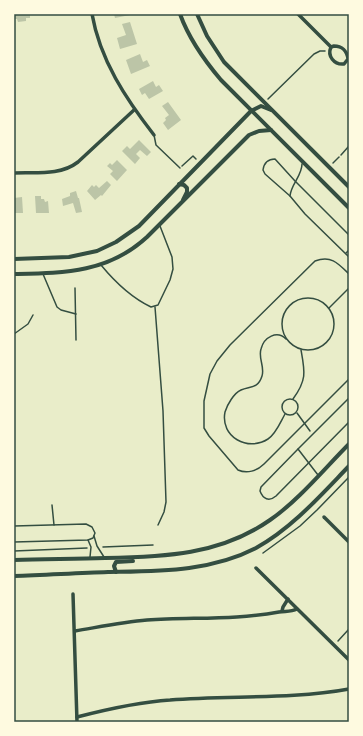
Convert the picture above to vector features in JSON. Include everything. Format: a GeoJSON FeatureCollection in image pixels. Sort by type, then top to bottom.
{"type":"FeatureCollection","features":[{"type":"Feature","properties":{"kind":"street"},"geometry":{"type":"LineString","coordinates":[[92,14],[98,38],[121,88],[134,110],[154,135]]}},
{"type":"Feature","properties":{"kind":"street"},"geometry":{"type":"LineString","coordinates":[[180,14],[191,40],[221,80],[349,208]]}},
{"type":"Feature","properties":{"kind":"street"},"geometry":{"type":"LineString","coordinates":[[197,14],[207,36],[224,62],[349,187]]}},
{"type":"Feature","properties":{"kind":"street"},"geometry":{"type":"LineString","coordinates":[[298,14],[331,47]]}},
{"type":"Feature","properties":{"kind":"street"},"geometry":{"type":"LineString","coordinates":[[337,46],[343,48],[347,54],[347,61],[343,64],[338,64],[333,61],[330,54],[331,47],[337,46]]}},
{"type":"Feature","properties":{"kind":"street"},"geometry":{"type":"LineString","coordinates":[[14,259],[69,257],[87,254],[107,247],[139,226],[251,111],[261,106],[271,110]]}},
{"type":"Feature","properties":{"kind":"street"},"geometry":{"type":"LineString","coordinates":[[14,173],[55,172],[70,168],[134,110]]}},
{"type":"Feature","properties":{"kind":"street"},"geometry":{"type":"LineString","coordinates":[[14,274],[73,272],[102,265],[127,253],[141,243],[160,225],[249,135],[259,131],[271,130]]}},
{"type":"Feature","properties":{"kind":"street"},"geometry":{"type":"LineString","coordinates":[[179,184],[186,186],[188,190],[181,204]]}},
{"type":"Feature","properties":{"kind":"street"},"geometry":{"type":"LineString","coordinates":[[14,560],[161,557],[196,552],[229,542],[252,532],[281,512],[349,444]]}},
{"type":"Feature","properties":{"kind":"street"},"geometry":{"type":"LineString","coordinates":[[14,576],[178,570],[212,564],[242,554],[269,540],[294,521],[349,466]]}},
{"type":"Feature","properties":{"kind":"street"},"geometry":{"type":"LineString","coordinates":[[324,517],[349,542]]}},
{"type":"Feature","properties":{"kind":"street"},"geometry":{"type":"LineString","coordinates":[[116,572],[114,566],[116,562],[151,560],[161,557]]}},
{"type":"Feature","properties":{"kind":"street"},"geometry":{"type":"LineString","coordinates":[[256,568],[349,660]]}},
{"type":"Feature","properties":{"kind":"street"},"geometry":{"type":"LineString","coordinates":[[73,594],[77,722]]}},
{"type":"Feature","properties":{"kind":"street"},"geometry":{"type":"LineString","coordinates":[[282,612],[288,599]]}},
{"type":"Feature","properties":{"kind":"street"},"geometry":{"type":"LineString","coordinates":[[75,631],[126,622],[260,615],[290,612],[297,609]]}},
{"type":"Feature","properties":{"kind":"street"},"geometry":{"type":"LineString","coordinates":[[77,717],[113,708],[152,702],[188,699],[299,695],[349,689]]}},
{"type":"Feature","properties":{"kind":"lane"},"geometry":{"type":"LineString","coordinates":[[154,135],[156,145],[180,168]]}},
{"type":"Feature","properties":{"kind":"lane"},"geometry":{"type":"LineString","coordinates":[[341,155],[349,146]]}},
{"type":"Feature","properties":{"kind":"lane"},"geometry":{"type":"LineString","coordinates":[[349,235],[275,159],[268,161],[264,165],[263,170],[266,174],[290,196],[305,214],[349,257]]}},
{"type":"Feature","properties":{"kind":"lane"},"geometry":{"type":"LineString","coordinates":[[290,196],[291,187],[302,169],[301,160]]}},
{"type":"Feature","properties":{"kind":"lane"},"geometry":{"type":"LineString","coordinates":[[158,525],[164,512],[166,502],[163,411],[155,307],[160,302],[170,280],[173,269],[172,258],[160,225]]}},
{"type":"Feature","properties":{"kind":"lane"},"geometry":{"type":"LineString","coordinates":[[346,253],[349,250]]}},
{"type":"Feature","properties":{"kind":"lane"},"geometry":{"type":"LineString","coordinates":[[102,265],[115,281],[129,294],[148,306],[155,307]]}},
{"type":"Feature","properties":{"kind":"lane"},"geometry":{"type":"LineString","coordinates":[[43,273],[57,307],[60,310],[76,314]]}},
{"type":"Feature","properties":{"kind":"lane"},"geometry":{"type":"LineString","coordinates":[[75,288],[76,340]]}},
{"type":"Feature","properties":{"kind":"lane"},"geometry":{"type":"LineString","coordinates":[[14,334],[28,324],[33,315]]}},
{"type":"Feature","properties":{"kind":"lane"},"geometry":{"type":"LineString","coordinates":[[349,398],[261,487],[260,491],[264,498],[268,500],[272,499],[349,422]]}},
{"type":"Feature","properties":{"kind":"lane"},"geometry":{"type":"LineString","coordinates":[[298,449],[318,475]]}},
{"type":"Feature","properties":{"kind":"lane"},"geometry":{"type":"LineString","coordinates":[[52,505],[54,525]]}},
{"type":"Feature","properties":{"kind":"lane"},"geometry":{"type":"LineString","coordinates":[[14,526],[89,525],[95,531],[94,536],[98,548],[106,558]]}},
{"type":"Feature","properties":{"kind":"lane"},"geometry":{"type":"LineString","coordinates":[[14,542],[88,540],[94,536]]}},
{"type":"Feature","properties":{"kind":"lane"},"geometry":{"type":"LineString","coordinates":[[88,540],[91,548],[89,559]]}},
{"type":"Feature","properties":{"kind":"path"},"geometry":{"type":"LineString","coordinates":[[264,103],[314,54],[323,51],[330,54]]}},
{"type":"Feature","properties":{"kind":"path"},"geometry":{"type":"LineString","coordinates":[[329,167],[341,155]]}},
{"type":"Feature","properties":{"kind":"path"},"geometry":{"type":"LineString","coordinates":[[180,168],[193,156],[200,164]]}},
{"type":"Feature","properties":{"kind":"path"},"geometry":{"type":"LineString","coordinates":[[349,274],[340,264],[332,260],[325,258],[312,263],[230,345],[217,361],[209,377],[204,401],[204,428],[209,436],[241,471],[252,471],[260,468],[349,379]]}},
{"type":"Feature","properties":{"kind":"path"},"geometry":{"type":"LineString","coordinates":[[329,308],[349,288]]}},
{"type":"Feature","properties":{"kind":"path"},"geometry":{"type":"LineString","coordinates":[[286,340],[282,322],[284,314],[289,306],[296,301],[305,298],[314,298],[329,308],[335,323],[334,332],[325,345],[309,351],[301,350],[293,346],[286,340],[282,336],[276,335],[264,341],[260,351],[263,369],[260,380],[252,388],[243,389],[235,394],[226,410],[225,420],[228,432],[233,438],[240,442],[255,444],[263,442],[271,437],[286,414]]}},
{"type":"Feature","properties":{"kind":"path"},"geometry":{"type":"LineString","coordinates":[[293,399],[301,387],[304,378],[301,350]]}},
{"type":"Feature","properties":{"kind":"path"},"geometry":{"type":"LineString","coordinates":[[293,399],[297,402],[299,407],[297,412],[294,415],[286,414],[282,410],[284,401],[293,399]]}},
{"type":"Feature","properties":{"kind":"path"},"geometry":{"type":"LineString","coordinates":[[297,412],[306,423],[312,434]]}},
{"type":"Feature","properties":{"kind":"path"},"geometry":{"type":"LineString","coordinates":[[263,553],[306,520],[349,477]]}},
{"type":"Feature","properties":{"kind":"path"},"geometry":{"type":"LineString","coordinates":[[98,548],[153,545]]}},
{"type":"Feature","properties":{"kind":"path"},"geometry":{"type":"LineString","coordinates":[[14,551],[91,548]]}},
{"type":"Feature","properties":{"kind":"path"},"geometry":{"type":"LineString","coordinates":[[334,645],[349,629]]}},
{"type":"Feature","properties":{"kind":"building"},"geometry":{"type":"Polygon","coordinates":[[[14,14],[30,14],[30,18],[26,18],[26,21],[18,22],[17,19],[14,19],[14,14]]]}},
{"type":"Feature","properties":{"kind":"building"},"geometry":{"type":"Polygon","coordinates":[[[114,14],[130,14],[130,15],[115,18],[114,14]]]}},
{"type":"Feature","properties":{"kind":"building"},"geometry":{"type":"Polygon","coordinates":[[[130,22],[137,44],[120,49],[117,38],[126,35],[122,24],[130,22]]]}},
{"type":"Feature","properties":{"kind":"building"},"geometry":{"type":"Polygon","coordinates":[[[140,54],[143,62],[147,60],[150,66],[131,74],[126,60],[140,54]]]}},
{"type":"Feature","properties":{"kind":"building"},"geometry":{"type":"Polygon","coordinates":[[[153,81],[156,87],[159,85],[163,91],[149,99],[145,93],[142,95],[139,89],[153,81]]]}},
{"type":"Feature","properties":{"kind":"building"},"geometry":{"type":"Polygon","coordinates":[[[168,102],[181,120],[168,130],[163,123],[166,120],[165,118],[169,115],[162,106],[168,102]]]}},
{"type":"Feature","properties":{"kind":"building"},"geometry":{"type":"Polygon","coordinates":[[[139,140],[151,152],[147,156],[140,150],[136,154],[140,158],[135,164],[122,151],[127,146],[130,149],[139,140]]]}},
{"type":"Feature","properties":{"kind":"building"},"geometry":{"type":"Polygon","coordinates":[[[117,160],[127,170],[117,181],[110,174],[113,171],[107,166],[110,163],[112,165],[117,160]]]}},
{"type":"Feature","properties":{"kind":"building"},"geometry":{"type":"Polygon","coordinates":[[[107,181],[111,185],[102,196],[101,195],[95,200],[87,191],[92,185],[94,187],[96,185],[99,188],[107,181]]]}},
{"type":"Feature","properties":{"kind":"building"},"geometry":{"type":"Polygon","coordinates":[[[76,191],[82,212],[76,213],[73,203],[63,206],[62,199],[70,196],[70,193],[76,191]]]}},
{"type":"Feature","properties":{"kind":"building"},"geometry":{"type":"Polygon","coordinates":[[[35,196],[41,196],[41,199],[44,199],[45,202],[48,201],[49,213],[36,213],[35,196]]]}},
{"type":"Feature","properties":{"kind":"building"},"geometry":{"type":"Polygon","coordinates":[[[22,197],[23,213],[15,213],[14,198],[22,197]]]}}]}
